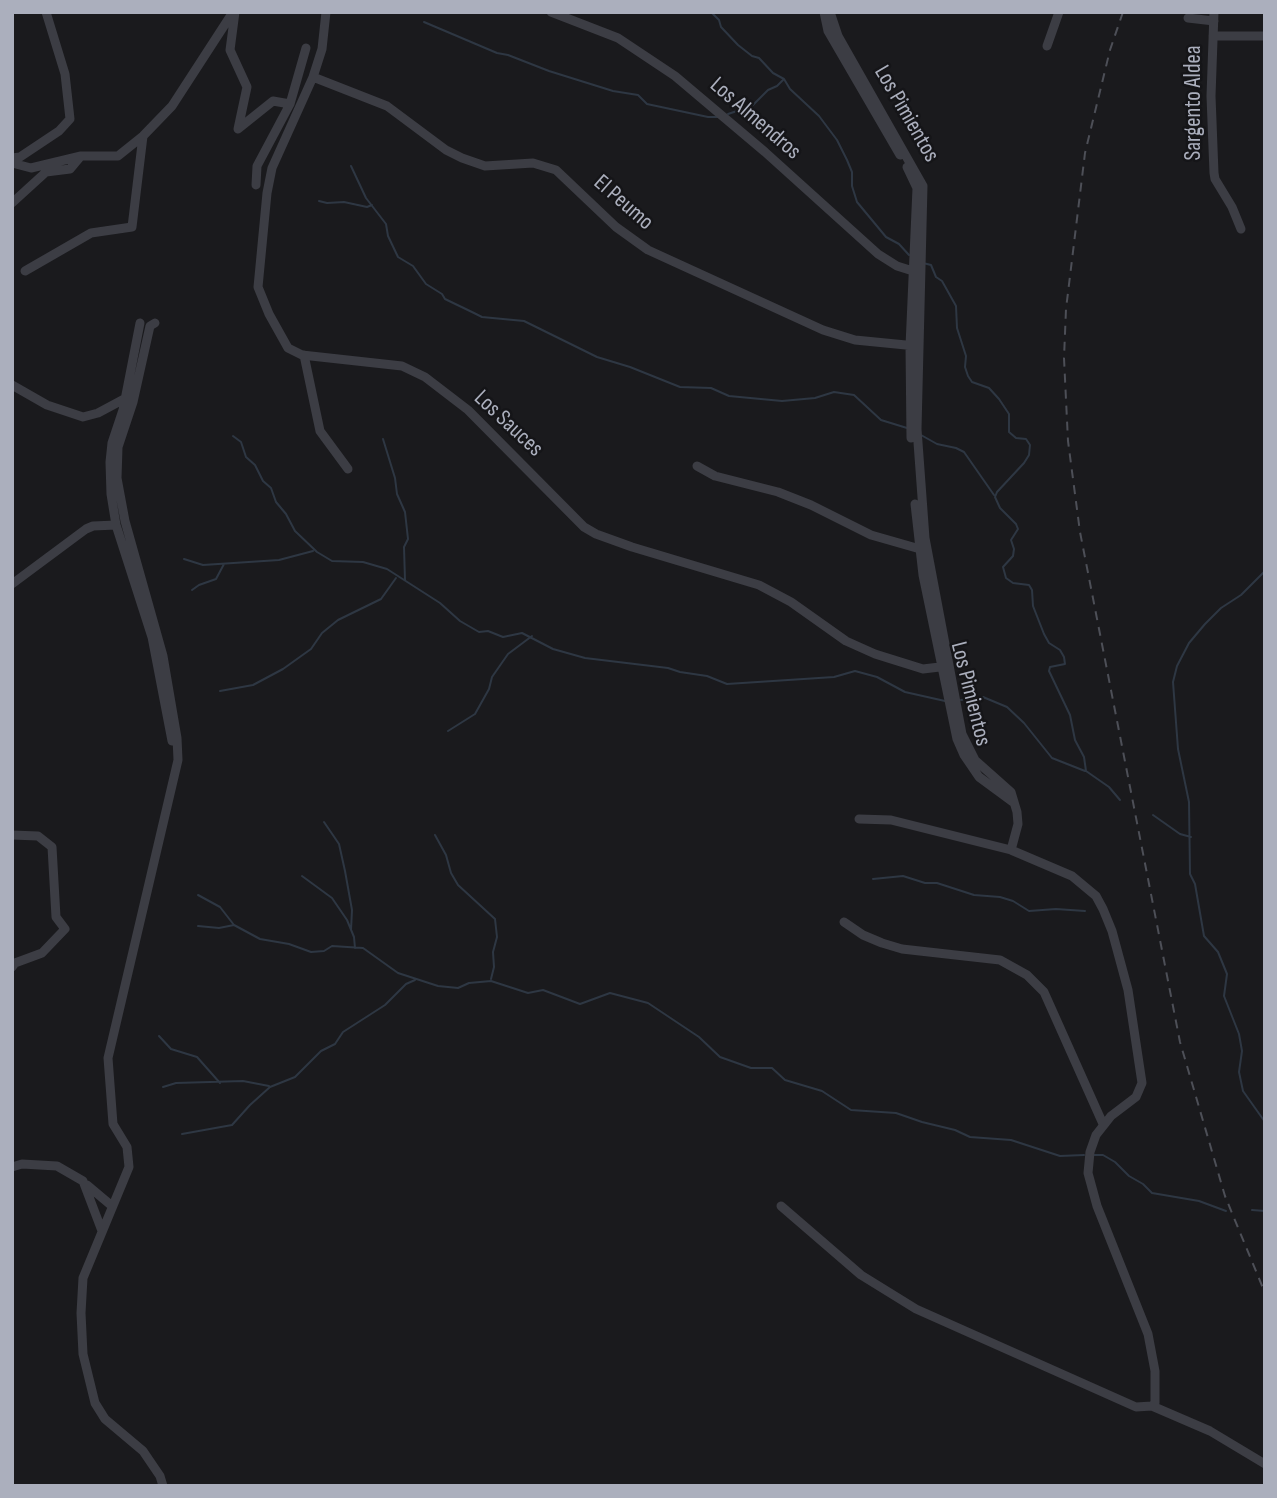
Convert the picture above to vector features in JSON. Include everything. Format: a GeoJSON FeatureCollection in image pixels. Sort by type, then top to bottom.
{"type":"FeatureCollection","features":[{"type":"Feature","properties":{"kind":"street"},"geometry":{"type":"LineString","coordinates":[[12,161],[59,131],[70,119],[65,74],[46,12]]}},
{"type":"Feature","properties":{"kind":"street"},"geometry":{"type":"LineString","coordinates":[[12,161],[31,167],[81,156],[118,156],[143,136],[172,106],[234,12]]}},
{"type":"Feature","properties":{"kind":"street"},"geometry":{"type":"LineString","coordinates":[[234,12],[230,50],[247,87],[238,129],[273,101],[290,104]]}},
{"type":"Feature","properties":{"kind":"street"},"geometry":{"type":"LineString","coordinates":[[326,12],[323,49],[272,168],[258,279],[260,295],[281,337],[294,352],[304,355],[320,430],[348,469]]}},
{"type":"Feature","properties":{"kind":"street","name":"Los Almendros"},"geometry":{"type":"LineString","coordinates":[[551,12],[618,38],[676,76],[878,254],[897,266],[917,273]]}},
{"type":"Feature","properties":{"kind":"street","name":"Los Pimientos"},"geometry":{"type":"LineString","coordinates":[[824,12],[828,31],[915,182],[917,273],[910,424],[920,549],[944,667]]}},
{"type":"Feature","properties":{"kind":"street","name":"Los Pimientos"},"geometry":{"type":"LineString","coordinates":[[831,12],[838,36],[921,180],[924,194],[917,273]]}},
{"type":"Feature","properties":{"kind":"street"},"geometry":{"type":"LineString","coordinates":[[1047,46],[1059,12]]}},
{"type":"Feature","properties":{"kind":"street"},"geometry":{"type":"LineString","coordinates":[[1188,18],[1214,17]]}},
{"type":"Feature","properties":{"kind":"street","name":"Sargento Aldea"},"geometry":{"type":"LineString","coordinates":[[1214,17],[1211,96],[1214,173],[1241,229]]}},
{"type":"Feature","properties":{"kind":"street"},"geometry":{"type":"LineString","coordinates":[[1213,36],[1265,36]]}},
{"type":"Feature","properties":{"kind":"street"},"geometry":{"type":"LineString","coordinates":[[256,185],[257,166],[290,104],[306,48]]}},
{"type":"Feature","properties":{"kind":"street","name":"El Peumo"},"geometry":{"type":"LineString","coordinates":[[313,77],[387,106],[462,159],[485,166],[533,163],[556,170],[635,241],[688,270],[842,337],[914,346]]}},
{"type":"Feature","properties":{"kind":"street"},"geometry":{"type":"LineString","coordinates":[[25,271],[91,233],[132,227],[143,136]]}},
{"type":"Feature","properties":{"kind":"street"},"geometry":{"type":"LineString","coordinates":[[12,203],[46,172],[69,169],[81,156]]}},
{"type":"Feature","properties":{"kind":"street"},"geometry":{"type":"LineString","coordinates":[[140,323],[126,398],[111,443],[110,462],[116,525],[152,637],[172,741]]}},
{"type":"Feature","properties":{"kind":"street"},"geometry":{"type":"LineString","coordinates":[[155,323],[150,326],[118,447],[117,478],[125,521],[163,656],[177,738],[178,760],[108,1058],[113,1124],[127,1147],[129,1167],[83,1278],[81,1313],[83,1354],[95,1402],[105,1419],[143,1451],[163,1486]]}},
{"type":"Feature","properties":{"kind":"street","name":"Los Pimientos"},"geometry":{"type":"LineString","coordinates":[[914,346],[921,506],[954,730],[964,755],[979,777],[1014,802],[1018,824],[1011,850]]}},
{"type":"Feature","properties":{"kind":"street","name":"Los Sauces"},"geometry":{"type":"LineString","coordinates":[[304,355],[386,363],[413,370],[468,410],[584,527],[596,534],[759,585],[791,602],[823,626],[865,650],[923,669],[944,667]]}},
{"type":"Feature","properties":{"kind":"street"},"geometry":{"type":"LineString","coordinates":[[12,385],[47,405],[83,417],[98,413],[126,398]]}},
{"type":"Feature","properties":{"kind":"street"},"geometry":{"type":"LineString","coordinates":[[698,466],[715,476],[778,492],[811,505],[871,535],[920,549]]}},
{"type":"Feature","properties":{"kind":"street"},"geometry":{"type":"LineString","coordinates":[[12,584],[93,526],[116,525]]}},
{"type":"Feature","properties":{"kind":"street"},"geometry":{"type":"LineString","coordinates":[[859,819],[891,820],[1011,850],[1072,876],[1087,887],[1103,909],[1112,931],[1128,990],[1142,1083],[1136,1097],[1103,1124],[1096,1135],[1090,1152],[1088,1173],[1090,1187],[1148,1334],[1155,1371],[1155,1403],[1152,1406]]}},
{"type":"Feature","properties":{"kind":"street"},"geometry":{"type":"LineString","coordinates":[[12,835],[38,836],[52,846],[56,917],[65,929],[42,953],[15,963],[12,967]]}},
{"type":"Feature","properties":{"kind":"street"},"geometry":{"type":"LineString","coordinates":[[844,922],[882,943],[902,949],[1000,960],[1027,975],[1044,992],[1103,1124]]}},
{"type":"Feature","properties":{"kind":"street"},"geometry":{"type":"LineString","coordinates":[[12,1167],[22,1164],[57,1166],[83,1181],[112,1206]]}},
{"type":"Feature","properties":{"kind":"street"},"geometry":{"type":"LineString","coordinates":[[83,1181],[102,1231]]}},
{"type":"Feature","properties":{"kind":"street"},"geometry":{"type":"LineString","coordinates":[[781,1206],[891,1300],[1136,1407],[1152,1406],[1210,1431],[1265,1464]]}},
{"type":"Feature","properties":{"kind":"waterway"},"geometry":{"type":"LineString","coordinates":[[711,12],[738,45],[784,79],[790,89],[819,116],[837,140],[847,160],[857,202],[886,237],[899,244],[909,255]]}},
{"type":"Feature","properties":{"kind":"waterway"},"geometry":{"type":"LineString","coordinates":[[424,22],[497,53],[549,71],[613,91],[638,95],[647,104],[719,117]]}},
{"type":"Feature","properties":{"kind":"waterway"},"geometry":{"type":"LineString","coordinates":[[728,114],[752,106],[784,79]]}},
{"type":"Feature","properties":{"kind":"waterway"},"geometry":{"type":"LineString","coordinates":[[351,166],[366,198],[386,224],[388,236],[398,257],[413,266],[426,284],[445,299],[482,317],[524,321],[597,357],[680,387],[711,388],[729,396],[782,401],[815,398],[834,392],[854,395],[881,420],[907,428]]}},
{"type":"Feature","properties":{"kind":"waterway"},"geometry":{"type":"LineString","coordinates":[[319,201],[344,202],[367,207],[372,205]]}},
{"type":"Feature","properties":{"kind":"waterway"},"geometry":{"type":"LineString","coordinates":[[923,263],[931,265],[956,306],[957,328],[966,356],[968,376],[972,382],[989,388],[999,399],[1009,414],[1009,432],[1016,438],[1026,439],[1030,445],[1029,455],[1024,463],[995,497],[1000,508],[1018,529],[1011,540],[1013,556],[1003,567],[1006,578],[1013,583],[1029,585],[1033,606],[1044,634],[1049,643],[1060,650],[1064,657],[1065,664],[1050,667],[1049,671],[1070,715],[1086,771],[1109,787],[1120,800]]}},
{"type":"Feature","properties":{"kind":"waterway"},"geometry":{"type":"LineString","coordinates":[[921,435],[937,444],[964,452],[994,495]]}},
{"type":"Feature","properties":{"kind":"waterway"},"geometry":{"type":"LineString","coordinates":[[233,436],[241,442],[246,457],[271,488],[276,502],[295,531],[317,552],[332,561],[363,562],[387,569],[479,632],[488,631],[503,637],[522,633],[553,649],[585,658],[668,668],[707,676],[727,684],[834,677],[855,671],[877,677],[905,692],[945,701]]}},
{"type":"Feature","properties":{"kind":"waterway"},"geometry":{"type":"LineString","coordinates":[[383,439],[397,494],[405,512],[408,539],[404,547],[405,580]]}},
{"type":"Feature","properties":{"kind":"waterway"},"geometry":{"type":"LineString","coordinates":[[184,559],[203,565],[279,560],[313,551]]}},
{"type":"Feature","properties":{"kind":"waterway"},"geometry":{"type":"LineString","coordinates":[[192,590],[216,579],[224,564]]}},
{"type":"Feature","properties":{"kind":"waterway"},"geometry":{"type":"LineString","coordinates":[[1265,571],[1241,595],[1221,608],[1189,643],[1177,666],[1173,682],[1178,749],[1189,802],[1190,874],[1195,884],[1204,936],[1218,952],[1227,974],[1224,996],[1239,1034],[1242,1051],[1239,1072],[1243,1091],[1265,1122]]}},
{"type":"Feature","properties":{"kind":"waterway"},"geometry":{"type":"LineString","coordinates":[[220,691],[253,685],[283,669],[311,649],[322,633],[338,620],[381,599],[396,578]]}},
{"type":"Feature","properties":{"kind":"waterway"},"geometry":{"type":"LineString","coordinates":[[448,731],[475,714],[489,689],[492,677],[508,654],[532,636]]}},
{"type":"Feature","properties":{"kind":"waterway"},"geometry":{"type":"LineString","coordinates":[[961,700],[983,697],[1007,707],[1024,723],[1052,758],[1085,771]]}},
{"type":"Feature","properties":{"kind":"waterway"},"geometry":{"type":"LineString","coordinates":[[1153,815],[1180,834],[1191,837]]}},
{"type":"Feature","properties":{"kind":"waterway"},"geometry":{"type":"LineString","coordinates":[[324,822],[339,844],[352,910],[351,930]]}},
{"type":"Feature","properties":{"kind":"waterway"},"geometry":{"type":"LineString","coordinates":[[435,835],[458,885],[495,919],[497,937],[491,979]]}},
{"type":"Feature","properties":{"kind":"waterway"},"geometry":{"type":"LineString","coordinates":[[302,876],[332,898],[347,920],[355,948]]}},
{"type":"Feature","properties":{"kind":"waterway"},"geometry":{"type":"LineString","coordinates":[[873,879],[903,876],[974,895],[1000,897],[1029,911],[1085,911]]}},
{"type":"Feature","properties":{"kind":"waterway"},"geometry":{"type":"LineString","coordinates":[[198,895],[220,907],[234,925],[260,939],[289,944],[311,952],[324,951],[332,946],[363,948],[398,973],[438,986],[458,988],[469,983],[491,981],[528,993],[543,990],[580,1004],[610,993],[648,1003],[699,1037],[720,1057],[751,1068],[772,1068],[785,1080],[822,1091],[851,1110],[896,1113],[970,1137],[1011,1140],[1060,1156],[1084,1155]]}},
{"type":"Feature","properties":{"kind":"waterway"},"geometry":{"type":"LineString","coordinates":[[198,926],[219,928],[234,925]]}},
{"type":"Feature","properties":{"kind":"waterway"},"geometry":{"type":"LineString","coordinates":[[182,1134],[232,1125],[270,1087],[295,1077],[321,1051],[335,1044],[343,1032],[385,1005],[406,984],[415,980]]}},
{"type":"Feature","properties":{"kind":"waterway"},"geometry":{"type":"LineString","coordinates":[[159,1036],[171,1049],[197,1057],[220,1083]]}},
{"type":"Feature","properties":{"kind":"waterway"},"geometry":{"type":"LineString","coordinates":[[163,1087],[176,1083],[243,1081],[269,1086]]}},
{"type":"Feature","properties":{"kind":"waterway"},"geometry":{"type":"LineString","coordinates":[[1093,1155],[1103,1155],[1115,1162],[1152,1193],[1199,1201],[1226,1211]]}},
{"type":"Feature","properties":{"kind":"waterway"},"geometry":{"type":"LineString","coordinates":[[1252,1210],[1265,1211]]}},
{"type":"Feature","properties":{"kind":"railway"},"geometry":{"type":"LineString","coordinates":[[1123,12],[1110,50],[1085,153],[1066,309],[1064,358],[1068,441],[1080,532],[1180,1042],[1225,1196],[1265,1293]]}}]}
